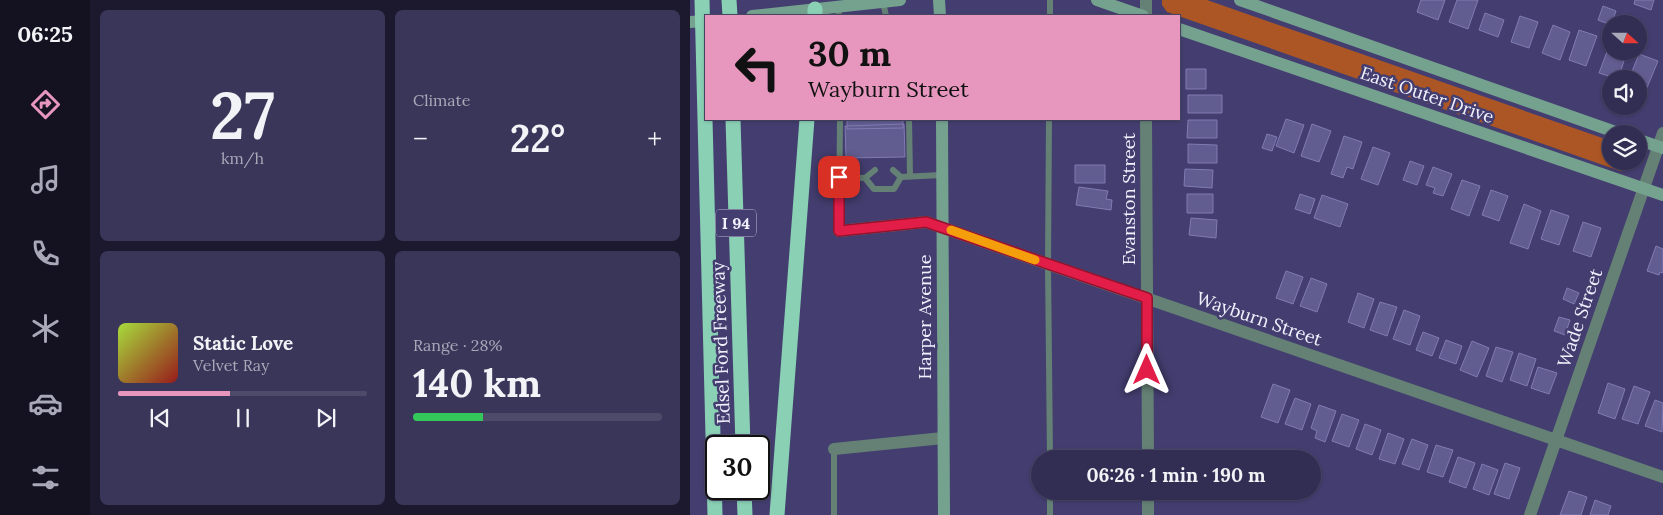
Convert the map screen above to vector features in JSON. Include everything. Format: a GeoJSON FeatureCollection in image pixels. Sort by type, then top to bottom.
{"type":"FeatureCollection","features":[{"type":"Feature","properties":{"kind":"highway","name":"Edsel Ford Freeway"},"geometry":{"type":"LineString","coordinates":[[702,0],[705,119]]}},
{"type":"Feature","properties":{"kind":"highway"},"geometry":{"type":"LineString","coordinates":[[729,0],[730,15]]}},
{"type":"Feature","properties":{"kind":"highway","name":"Edsel Ford Freeway"},"geometry":{"type":"LineString","coordinates":[[705,120],[715,515]]}},
{"type":"Feature","properties":{"kind":"highway","name":"Edsel Ford Freeway"},"geometry":{"type":"LineString","coordinates":[[733,120],[742,435]]}},
{"type":"Feature","properties":{"kind":"highway"},"geometry":{"type":"LineString","coordinates":[[777,515],[807,120]]}},
{"type":"Feature","properties":{"kind":"highway"},"geometry":{"type":"LineString","coordinates":[[744,500],[745,515]]}},
{"type":"Feature","properties":{"kind":"street"},"geometry":{"type":"LineString","coordinates":[[762,15],[815,8],[839,11],[883,1],[900,0]]}},
{"type":"Feature","properties":{"kind":"street"},"geometry":{"type":"LineString","coordinates":[[939,0],[940,15]]}},
{"type":"Feature","properties":{"kind":"street"},"geometry":{"type":"LineString","coordinates":[[1097,0],[1141,15]]}},
{"type":"Feature","properties":{"kind":"street"},"geometry":{"type":"LineString","coordinates":[[1144,15],[1146,0]]}},
{"type":"Feature","properties":{"kind":"street","name":"East Outer Drive"},"geometry":{"type":"LineString","coordinates":[[1240,0],[1253,2],[1602,127]]}},
{"type":"Feature","properties":{"kind":"street"},"geometry":{"type":"LineString","coordinates":[[690,22],[705,21]]}},
{"type":"Feature","properties":{"kind":"street","name":"East Outer Drive"},"geometry":{"type":"LineString","coordinates":[[1180,28],[1663,195]]}},
{"type":"Feature","properties":{"kind":"street","name":"Harper Avenue"},"geometry":{"type":"LineString","coordinates":[[942,120],[944,515]]}},
{"type":"Feature","properties":{"kind":"street","name":"Evanston Street"},"geometry":{"type":"LineString","coordinates":[[1146,120],[1148,450]]}},
{"type":"Feature","properties":{"kind":"street","name":"Wade Street"},"geometry":{"type":"LineString","coordinates":[[1530,515],[1643,188],[1660,148],[1663,133]]}},
{"type":"Feature","properties":{"kind":"street"},"geometry":{"type":"LineString","coordinates":[[1647,143],[1660,148]]}},
{"type":"Feature","properties":{"kind":"street","name":"Wayburn Street"},"geometry":{"type":"LineString","coordinates":[[839,231],[926,222],[1663,477]]}},
{"type":"Feature","properties":{"kind":"street"},"geometry":{"type":"LineString","coordinates":[[834,449],[943,438]]}},
{"type":"Feature","properties":{"kind":"street"},"geometry":{"type":"LineString","coordinates":[[1148,500],[1148,515]]}},
{"type":"Feature","properties":{"kind":"lane"},"geometry":{"type":"LineString","coordinates":[[1050,0],[1050,15]]}},
{"type":"Feature","properties":{"kind":"lane"},"geometry":{"type":"LineString","coordinates":[[883,1],[886,15]]}},
{"type":"Feature","properties":{"kind":"lane"},"geometry":{"type":"LineString","coordinates":[[839,231],[840,120]]}},
{"type":"Feature","properties":{"kind":"lane"},"geometry":{"type":"LineString","coordinates":[[909,120],[910,176]]}},
{"type":"Feature","properties":{"kind":"lane"},"geometry":{"type":"LineString","coordinates":[[1049,120],[1050,450]]}},
{"type":"Feature","properties":{"kind":"lane"},"geometry":{"type":"LineString","coordinates":[[839,177],[864,178],[875,170]]}},
{"type":"Feature","properties":{"kind":"lane"},"geometry":{"type":"LineString","coordinates":[[893,170],[900,177]]}},
{"type":"Feature","properties":{"kind":"lane"},"geometry":{"type":"LineString","coordinates":[[900,177],[942,175]]}},
{"type":"Feature","properties":{"kind":"lane"},"geometry":{"type":"LineString","coordinates":[[864,178],[874,189],[894,189],[900,177]]}},
{"type":"Feature","properties":{"kind":"lane"},"geometry":{"type":"LineString","coordinates":[[834,449],[834,515]]}},
{"type":"Feature","properties":{"kind":"lane"},"geometry":{"type":"LineString","coordinates":[[1050,500],[1050,515]]}},
{"type":"Feature","properties":{"kind":"shaded area"},"geometry":{"type":"Polygon","coordinates":[[[1162,0],[1207,0],[1602,138],[1602,165],[1180,15],[1167,12],[1162,5],[1162,0]]]}},
{"type":"Feature","properties":{"kind":"building"},"geometry":{"type":"Polygon","coordinates":[[[1421,0],[1445,0],[1438,20],[1417,12],[1421,0]]]}},
{"type":"Feature","properties":{"kind":"building"},"geometry":{"type":"Polygon","coordinates":[[[1457,0],[1478,0],[1468,29],[1449,22],[1457,0]]]}},
{"type":"Feature","properties":{"kind":"building"},"geometry":{"type":"Polygon","coordinates":[[[1635,0],[1654,0],[1651,10],[1634,4],[1635,0]]]}},
{"type":"Feature","properties":{"kind":"building"},"geometry":{"type":"Polygon","coordinates":[[[1603,6],[1616,11],[1615,15],[1602,15],[1602,22],[1598,20],[1603,6]]]}},
{"type":"Feature","properties":{"kind":"building"},"geometry":{"type":"Polygon","coordinates":[[[1485,13],[1504,20],[1498,37],[1479,30],[1485,13]]]}},
{"type":"Feature","properties":{"kind":"building"},"geometry":{"type":"Polygon","coordinates":[[[1520,16],[1538,22],[1529,48],[1511,42],[1520,16]]]}},
{"type":"Feature","properties":{"kind":"building"},"geometry":{"type":"Polygon","coordinates":[[[1553,25],[1570,32],[1560,60],[1542,53],[1553,25]]]}},
{"type":"Feature","properties":{"kind":"building"},"geometry":{"type":"Polygon","coordinates":[[[1579,30],[1597,36],[1586,66],[1569,60],[1579,30]]]}},
{"type":"Feature","properties":{"kind":"building"},"geometry":{"type":"Polygon","coordinates":[[[1648,57],[1658,61],[1647,88],[1647,70],[1633,70],[1637,60],[1648,60],[1648,57]]]}},
{"type":"Feature","properties":{"kind":"building"},"geometry":{"type":"Polygon","coordinates":[[[1604,60],[1624,60],[1621,70],[1602,70],[1602,74],[1599,73],[1604,60]]]}},
{"type":"Feature","properties":{"kind":"building"},"geometry":{"type":"Polygon","coordinates":[[[1186,69],[1206,69],[1206,89],[1186,89],[1186,69]]]}},
{"type":"Feature","properties":{"kind":"building"},"geometry":{"type":"Polygon","coordinates":[[[1188,95],[1222,95],[1222,113],[1188,113],[1188,95]]]}},
{"type":"Feature","properties":{"kind":"building"},"geometry":{"type":"Polygon","coordinates":[[[1286,119],[1304,125],[1294,153],[1276,146],[1286,119]]]}},
{"type":"Feature","properties":{"kind":"building"},"geometry":{"type":"Polygon","coordinates":[[[847,120],[903,120],[903,128],[847,129],[847,120]]]}},
{"type":"Feature","properties":{"kind":"building"},"geometry":{"type":"Polygon","coordinates":[[[1188,120],[1217,120],[1217,138],[1187,138],[1188,120]]]}},
{"type":"Feature","properties":{"kind":"building"},"geometry":{"type":"Polygon","coordinates":[[[904,124],[905,157],[846,158],[845,126],[904,124]]]}},
{"type":"Feature","properties":{"kind":"building"},"geometry":{"type":"Polygon","coordinates":[[[1312,124],[1331,131],[1319,162],[1301,156],[1312,124]]]}},
{"type":"Feature","properties":{"kind":"building"},"geometry":{"type":"Polygon","coordinates":[[[1267,134],[1277,137],[1272,151],[1262,148],[1267,134]]]}},
{"type":"Feature","properties":{"kind":"building"},"geometry":{"type":"Polygon","coordinates":[[[1344,136],[1362,142],[1353,169],[1347,167],[1343,178],[1331,174],[1344,136]]]}},
{"type":"Feature","properties":{"kind":"building"},"geometry":{"type":"Polygon","coordinates":[[[1188,144],[1217,145],[1217,163],[1188,163],[1188,144]]]}},
{"type":"Feature","properties":{"kind":"building"},"geometry":{"type":"Polygon","coordinates":[[[1373,147],[1390,153],[1378,185],[1361,179],[1373,147]]]}},
{"type":"Feature","properties":{"kind":"building"},"geometry":{"type":"Polygon","coordinates":[[[1410,161],[1424,166],[1417,185],[1403,180],[1410,161]]]}},
{"type":"Feature","properties":{"kind":"building"},"geometry":{"type":"Polygon","coordinates":[[[1075,165],[1105,165],[1105,183],[1075,183],[1075,165]]]}},
{"type":"Feature","properties":{"kind":"building"},"geometry":{"type":"Polygon","coordinates":[[[1433,167],[1452,174],[1443,196],[1433,193],[1435,188],[1426,185],[1433,167]]]}},
{"type":"Feature","properties":{"kind":"building"},"geometry":{"type":"Polygon","coordinates":[[[1185,169],[1213,170],[1212,188],[1184,186],[1185,169]]]}},
{"type":"Feature","properties":{"kind":"building"},"geometry":{"type":"Polygon","coordinates":[[[1462,180],[1480,186],[1469,216],[1451,209],[1462,180]]]}},
{"type":"Feature","properties":{"kind":"building"},"geometry":{"type":"Polygon","coordinates":[[[1079,187],[1108,191],[1106,199],[1112,200],[1111,210],[1076,205],[1079,187]]]}},
{"type":"Feature","properties":{"kind":"building"},"geometry":{"type":"Polygon","coordinates":[[[1491,190],[1508,196],[1499,221],[1482,215],[1491,190]]]}},
{"type":"Feature","properties":{"kind":"building"},"geometry":{"type":"Polygon","coordinates":[[[1187,194],[1213,194],[1213,213],[1187,213],[1187,194]]]}},
{"type":"Feature","properties":{"kind":"building"},"geometry":{"type":"Polygon","coordinates":[[[1300,194],[1315,199],[1310,214],[1295,209],[1300,194]]]}},
{"type":"Feature","properties":{"kind":"building"},"geometry":{"type":"Polygon","coordinates":[[[1322,195],[1348,204],[1340,227],[1314,218],[1322,195]]]}},
{"type":"Feature","properties":{"kind":"building"},"geometry":{"type":"Polygon","coordinates":[[[1524,204],[1541,211],[1528,249],[1510,243],[1524,204]]]}},
{"type":"Feature","properties":{"kind":"building"},"geometry":{"type":"Polygon","coordinates":[[[1551,210],[1569,216],[1559,245],[1541,239],[1551,210]]]}},
{"type":"Feature","properties":{"kind":"building"},"geometry":{"type":"Polygon","coordinates":[[[1191,218],[1217,220],[1216,238],[1189,235],[1191,218]]]}},
{"type":"Feature","properties":{"kind":"building"},"geometry":{"type":"Polygon","coordinates":[[[1583,222],[1601,228],[1591,257],[1573,251],[1583,222]]]}},
{"type":"Feature","properties":{"kind":"building"},"geometry":{"type":"Polygon","coordinates":[[[1656,246],[1663,249],[1663,273],[1660,272],[1659,275],[1647,271],[1656,246]]]}},
{"type":"Feature","properties":{"kind":"building"},"geometry":{"type":"Polygon","coordinates":[[[1286,271],[1303,277],[1293,304],[1276,298],[1286,271]]]}},
{"type":"Feature","properties":{"kind":"building"},"geometry":{"type":"Polygon","coordinates":[[[1311,278],[1327,284],[1317,312],[1300,306],[1311,278]]]}},
{"type":"Feature","properties":{"kind":"building"},"geometry":{"type":"Polygon","coordinates":[[[1567,288],[1579,293],[1574,304],[1563,299],[1567,288]]]}},
{"type":"Feature","properties":{"kind":"building"},"geometry":{"type":"Polygon","coordinates":[[[1358,293],[1374,299],[1364,328],[1348,322],[1358,293]]]}},
{"type":"Feature","properties":{"kind":"building"},"geometry":{"type":"Polygon","coordinates":[[[1380,302],[1397,307],[1387,336],[1370,330],[1380,302]]]}},
{"type":"Feature","properties":{"kind":"building"},"geometry":{"type":"Polygon","coordinates":[[[1404,310],[1420,316],[1410,345],[1393,339],[1404,310]]]}},
{"type":"Feature","properties":{"kind":"building"},"geometry":{"type":"Polygon","coordinates":[[[1559,317],[1570,320],[1565,335],[1554,331],[1559,317]]]}},
{"type":"Feature","properties":{"kind":"building"},"geometry":{"type":"Polygon","coordinates":[[[1423,332],[1439,338],[1432,356],[1416,350],[1423,332]]]}},
{"type":"Feature","properties":{"kind":"building"},"geometry":{"type":"Polygon","coordinates":[[[1446,340],[1462,346],[1456,364],[1439,358],[1446,340]]]}},
{"type":"Feature","properties":{"kind":"building"},"geometry":{"type":"Polygon","coordinates":[[[1472,341],[1489,348],[1477,377],[1460,370],[1472,341]]]}},
{"type":"Feature","properties":{"kind":"building"},"geometry":{"type":"Polygon","coordinates":[[[1496,347],[1513,352],[1502,382],[1486,376],[1496,347]]]}},
{"type":"Feature","properties":{"kind":"building"},"geometry":{"type":"Polygon","coordinates":[[[1519,353],[1536,359],[1527,386],[1510,380],[1519,353]]]}},
{"type":"Feature","properties":{"kind":"building"},"geometry":{"type":"Polygon","coordinates":[[[1538,367],[1557,373],[1549,394],[1531,388],[1538,367]]]}},
{"type":"Feature","properties":{"kind":"building"},"geometry":{"type":"Polygon","coordinates":[[[1608,383],[1625,389],[1615,419],[1598,413],[1608,383]]]}},
{"type":"Feature","properties":{"kind":"building"},"geometry":{"type":"Polygon","coordinates":[[[1273,384],[1290,390],[1278,423],[1261,417],[1273,384]]]}},
{"type":"Feature","properties":{"kind":"building"},"geometry":{"type":"Polygon","coordinates":[[[1634,386],[1650,392],[1638,424],[1622,419],[1634,386]]]}},
{"type":"Feature","properties":{"kind":"building"},"geometry":{"type":"Polygon","coordinates":[[[1295,398],[1311,404],[1302,430],[1285,424],[1295,398]]]}},
{"type":"Feature","properties":{"kind":"building"},"geometry":{"type":"Polygon","coordinates":[[[1655,400],[1663,403],[1662,432],[1645,426],[1655,400]]]}},
{"type":"Feature","properties":{"kind":"building"},"geometry":{"type":"Polygon","coordinates":[[[1319,405],[1336,411],[1325,442],[1315,438],[1317,431],[1311,428],[1319,405]]]}},
{"type":"Feature","properties":{"kind":"building"},"geometry":{"type":"Polygon","coordinates":[[[1342,414],[1359,420],[1349,447],[1332,441],[1342,414]]]}},
{"type":"Feature","properties":{"kind":"building"},"geometry":{"type":"Polygon","coordinates":[[[1365,424],[1381,430],[1372,455],[1356,449],[1365,424]]]}},
{"type":"Feature","properties":{"kind":"building"},"geometry":{"type":"Polygon","coordinates":[[[1388,433],[1404,439],[1395,464],[1379,459],[1388,433]]]}},
{"type":"Feature","properties":{"kind":"building"},"geometry":{"type":"Polygon","coordinates":[[[1412,439],[1428,445],[1419,470],[1402,464],[1412,439]]]}},
{"type":"Feature","properties":{"kind":"building"},"geometry":{"type":"Polygon","coordinates":[[[1436,445],[1453,450],[1443,477],[1427,472],[1436,445]]]}},
{"type":"Feature","properties":{"kind":"building"},"geometry":{"type":"Polygon","coordinates":[[[1458,457],[1475,463],[1466,488],[1449,482],[1458,457]]]}},
{"type":"Feature","properties":{"kind":"building"},"geometry":{"type":"Polygon","coordinates":[[[1505,463],[1520,468],[1509,499],[1494,494],[1505,463]]]}},
{"type":"Feature","properties":{"kind":"building"},"geometry":{"type":"Polygon","coordinates":[[[1482,464],[1498,470],[1489,495],[1473,489],[1482,464]]]}},
{"type":"Feature","properties":{"kind":"building"},"geometry":{"type":"Polygon","coordinates":[[[1569,491],[1587,497],[1581,515],[1560,515],[1569,491]]]}},
{"type":"Feature","properties":{"kind":"building"},"geometry":{"type":"Polygon","coordinates":[[[1595,500],[1611,506],[1608,515],[1590,515],[1595,500]]]}},
{"type":"Feature","properties":{"kind":"slow traffic"},"geometry":{"type":"LineString","coordinates":[[951,230],[1035,260]]}},
{"type":"Feature","properties":{"kind":"route"},"geometry":{"type":"LineString","coordinates":[[839,177],[839,231],[926,222],[1147,298],[1147,370]]}}]}
